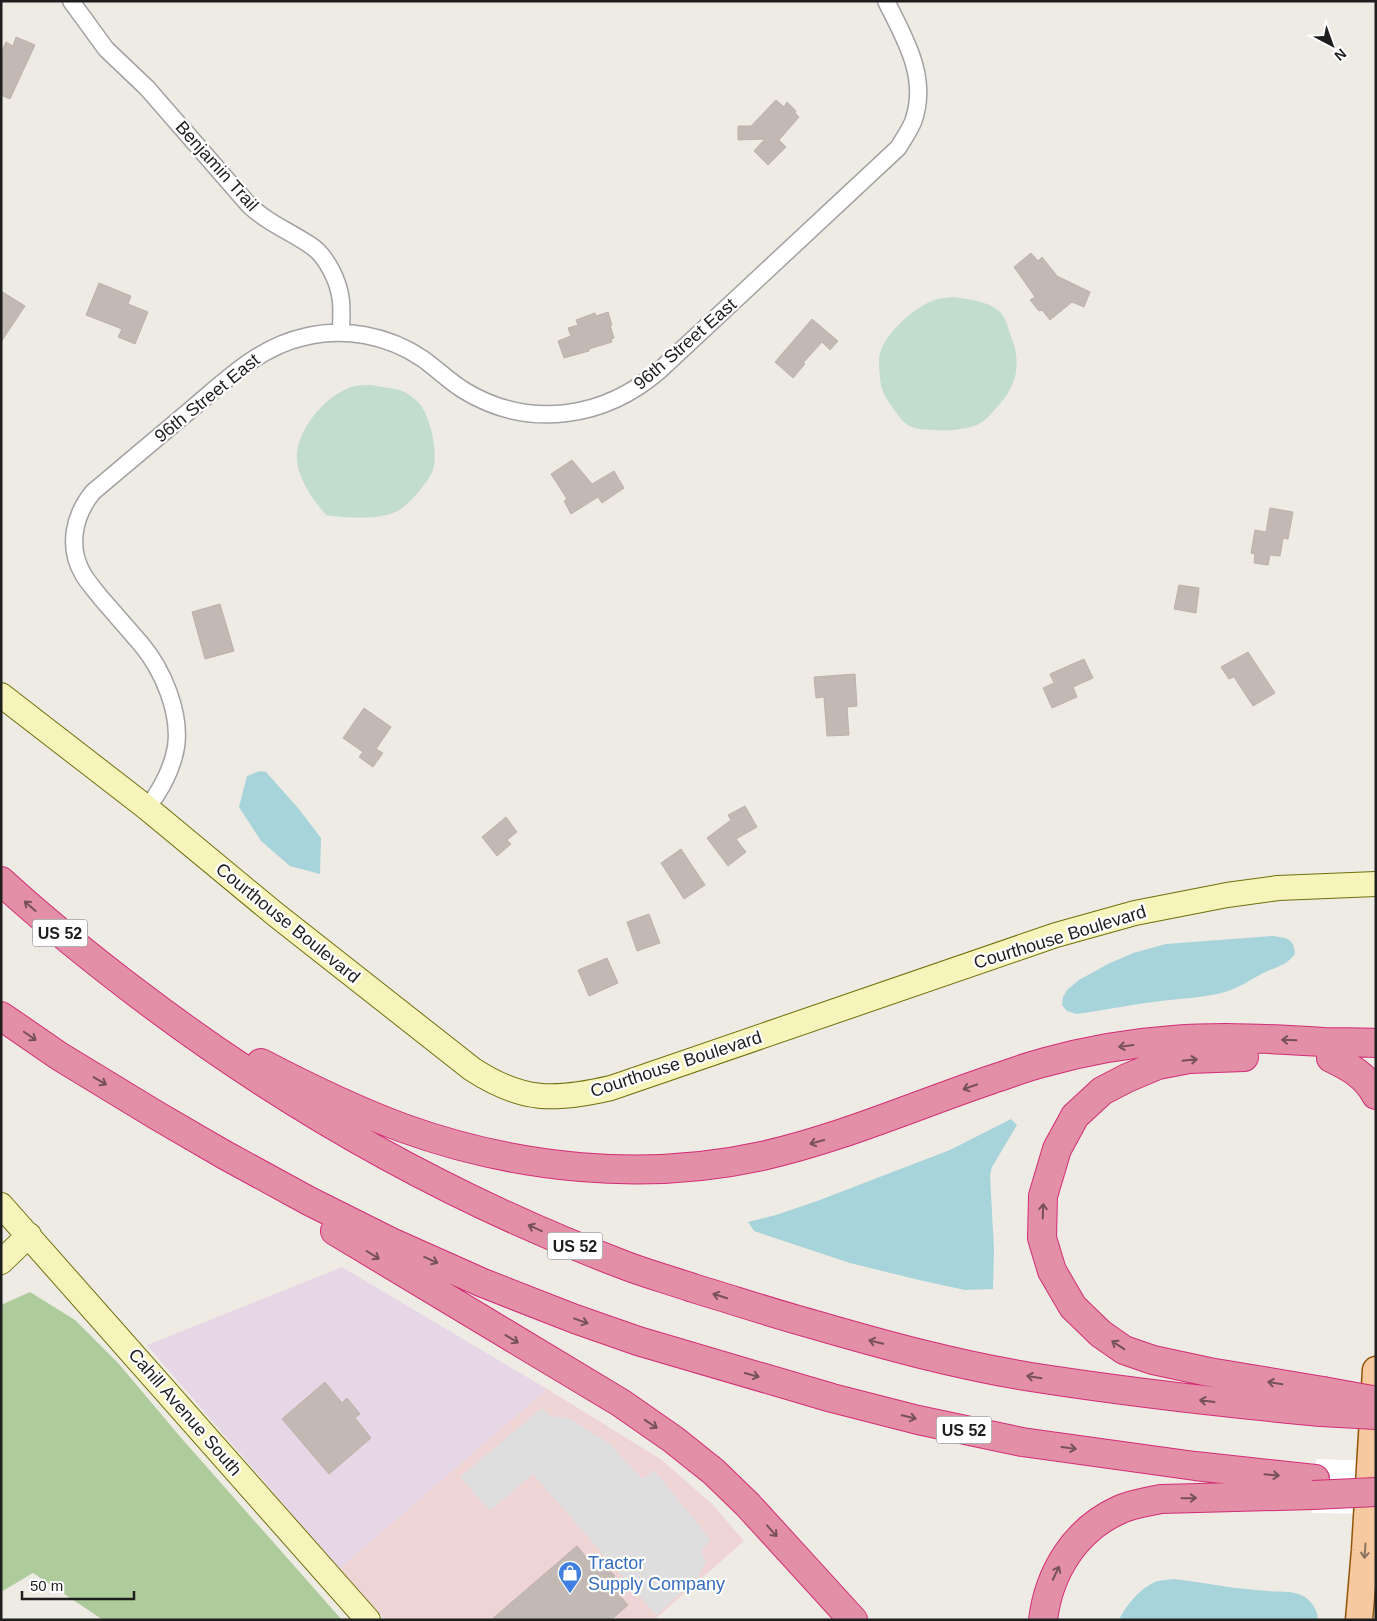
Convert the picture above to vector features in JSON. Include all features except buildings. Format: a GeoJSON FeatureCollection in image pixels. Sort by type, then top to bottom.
{"type":"FeatureCollection","features":[{"type":"Feature","properties":{"kind":"highway","name":"US 52"},"geometry":{"type":"LineString","coordinates":[[1,881],[52,926],[122,982],[244,1070],[366,1145],[422,1176],[566,1242],[628,1267],[785,1317],[854,1336],[950,1360],[1029,1376],[1239,1405],[1322,1402],[1376,1415]]}},
{"type":"Feature","properties":{"kind":"highway"},"geometry":{"type":"LineString","coordinates":[[122,982],[250,1056],[363,1112],[441,1140],[493,1154],[542,1163],[596,1168],[647,1169],[700,1165],[760,1156],[823,1140],[1042,1063],[1110,1048],[1174,1040],[1235,1038],[1334,1050],[1376,1061]]}},
{"type":"Feature","properties":{"kind":"highway","name":"US 52"},"geometry":{"type":"LineString","coordinates":[[1,1016],[59,1056],[156,1115],[240,1164],[309,1201],[391,1242],[483,1282],[575,1319],[638,1341],[832,1398],[918,1420],[1022,1442],[1195,1466],[1314,1487],[1376,1483]]}},
{"type":"Feature","properties":{"kind":"highway"},"geometry":{"type":"LineString","coordinates":[[1334,1050],[1376,1028]]}},
{"type":"Feature","properties":{"kind":"highway"},"geometry":{"type":"LineString","coordinates":[[1376,1043],[1334,1050],[1189,1059],[1158,1065],[1102,1091],[1075,1116],[1056,1149],[1043,1196],[1042,1238],[1052,1271],[1074,1307],[1101,1334],[1124,1350],[1153,1360],[1322,1402],[1376,1401]]}},
{"type":"Feature","properties":{"kind":"highway"},"geometry":{"type":"LineString","coordinates":[[1334,1050],[1366,1080],[1376,1095]]}},
{"type":"Feature","properties":{"kind":"highway"},"geometry":{"type":"LineString","coordinates":[[156,1115],[273,1193],[397,1270],[621,1403],[674,1440],[714,1472],[748,1505],[853,1620]]}},
{"type":"Feature","properties":{"kind":"highway"},"geometry":{"type":"LineString","coordinates":[[1043,1620],[1051,1582],[1071,1548],[1103,1518],[1120,1509],[1161,1499],[1314,1487],[1376,1492]]}},
{"type":"Feature","properties":{"kind":"main road"},"geometry":{"type":"LineString","coordinates":[[1359,1620],[1376,1370]]}},
{"type":"Feature","properties":{"kind":"street","name":"Benjamin Trail"},"geometry":{"type":"LineString","coordinates":[[71,1],[106,50],[148,88],[252,208],[274,224],[312,245],[320,253],[333,274],[338,288],[341,300],[341,333]]}},
{"type":"Feature","properties":{"kind":"street","name":"96th Street East"},"geometry":{"type":"LineString","coordinates":[[147,808],[161,790],[174,756],[176,744],[173,708],[166,684],[155,663],[83,574],[77,562],[74,535],[77,521],[93,492],[241,367],[263,353],[302,337],[341,333],[371,336],[398,345],[420,357],[450,380],[477,397],[520,412],[552,414],[580,411],[594,408],[638,388],[898,148],[917,108],[917,78],[912,56],[886,1]]}},
{"type":"Feature","properties":{"kind":"street","name":"Courthouse Boulevard"},"geometry":{"type":"LineString","coordinates":[[1,695],[147,808],[275,914],[472,1069],[490,1081],[509,1089],[534,1095],[557,1097],[580,1095],[611,1088],[1056,935],[1135,913],[1227,895],[1278,888],[1376,884]]}},
{"type":"Feature","properties":{"kind":"street","name":"Cahill Avenue South"},"geometry":{"type":"LineString","coordinates":[[1,1205],[368,1620]]}},
{"type":"Feature","properties":{"kind":"street"},"geometry":{"type":"LineString","coordinates":[[1,1262],[29,1235]]}},
{"type":"Feature","properties":{"kind":"shaded area"},"geometry":{"type":"Polygon","coordinates":[[[342,1267],[547,1389],[339,1569],[147,1345],[342,1267]]]}},
{"type":"Feature","properties":{"kind":"shaded area"},"geometry":{"type":"Polygon","coordinates":[[[547,1389],[662,1460],[712,1504],[744,1541],[654,1620],[385,1620],[339,1569],[547,1389]]]}},
{"type":"Feature","properties":{"kind":"shaded area"},"geometry":{"type":"Polygon","coordinates":[[[542,1408],[550,1416],[568,1418],[609,1443],[642,1479],[654,1470],[711,1540],[701,1550],[706,1562],[697,1579],[656,1615],[533,1474],[490,1511],[460,1477],[542,1408]]]}},
{"type":"Feature","properties":{"kind":"green space"},"geometry":{"type":"Polygon","coordinates":[[[953,297],[990,305],[1002,314],[1014,346],[1017,366],[1016,375],[1009,392],[1003,400],[988,418],[977,425],[953,430],[914,428],[902,420],[884,393],[879,369],[881,350],[892,332],[918,309],[935,300],[953,297]]]}},
{"type":"Feature","properties":{"kind":"green space"},"geometry":{"type":"Polygon","coordinates":[[[371,385],[404,392],[421,405],[433,437],[435,455],[433,470],[428,480],[405,506],[393,513],[364,518],[326,515],[304,482],[298,468],[297,449],[314,415],[334,396],[355,386],[371,385]]]}},
{"type":"Feature","properties":{"kind":"green space"},"geometry":{"type":"Polygon","coordinates":[[[30,1292],[75,1320],[118,1363],[183,1440],[342,1620],[103,1620],[33,1573],[1,1592],[1,1305],[30,1292]]]}},
{"type":"Feature","properties":{"kind":"water"},"geometry":{"type":"Polygon","coordinates":[[[260,771],[266,772],[298,808],[321,838],[320,874],[290,866],[261,841],[239,807],[247,776],[260,771]]]}},
{"type":"Feature","properties":{"kind":"water"},"geometry":{"type":"Polygon","coordinates":[[[1272,936],[1282,937],[1291,942],[1295,954],[1292,958],[1284,964],[1230,990],[1209,996],[1150,1002],[1077,1014],[1067,1011],[1062,1005],[1063,997],[1067,990],[1079,980],[1133,953],[1166,944],[1272,936]]]}},
{"type":"Feature","properties":{"kind":"water"},"geometry":{"type":"Polygon","coordinates":[[[1011,1119],[1017,1125],[992,1167],[990,1175],[994,1250],[993,1289],[965,1290],[850,1263],[754,1231],[748,1222],[817,1201],[950,1150],[1011,1119]]]}},
{"type":"Feature","properties":{"kind":"water"},"geometry":{"type":"Polygon","coordinates":[[[1174,1579],[1244,1589],[1296,1593],[1310,1601],[1316,1610],[1318,1620],[1119,1620],[1130,1602],[1146,1587],[1158,1581],[1174,1579]]]}},
{"type":"Feature","properties":{"kind":"pier"},"geometry":{"type":"Polygon","coordinates":[[[1316,1459],[1376,1461],[1376,1514],[1312,1513],[1316,1459]]]}},
{"type":"Feature","properties":{"kind":"place","name":"Tractor Supply Company"},"geometry":{"type":"Point","coordinates":[570,1594]}}]}
